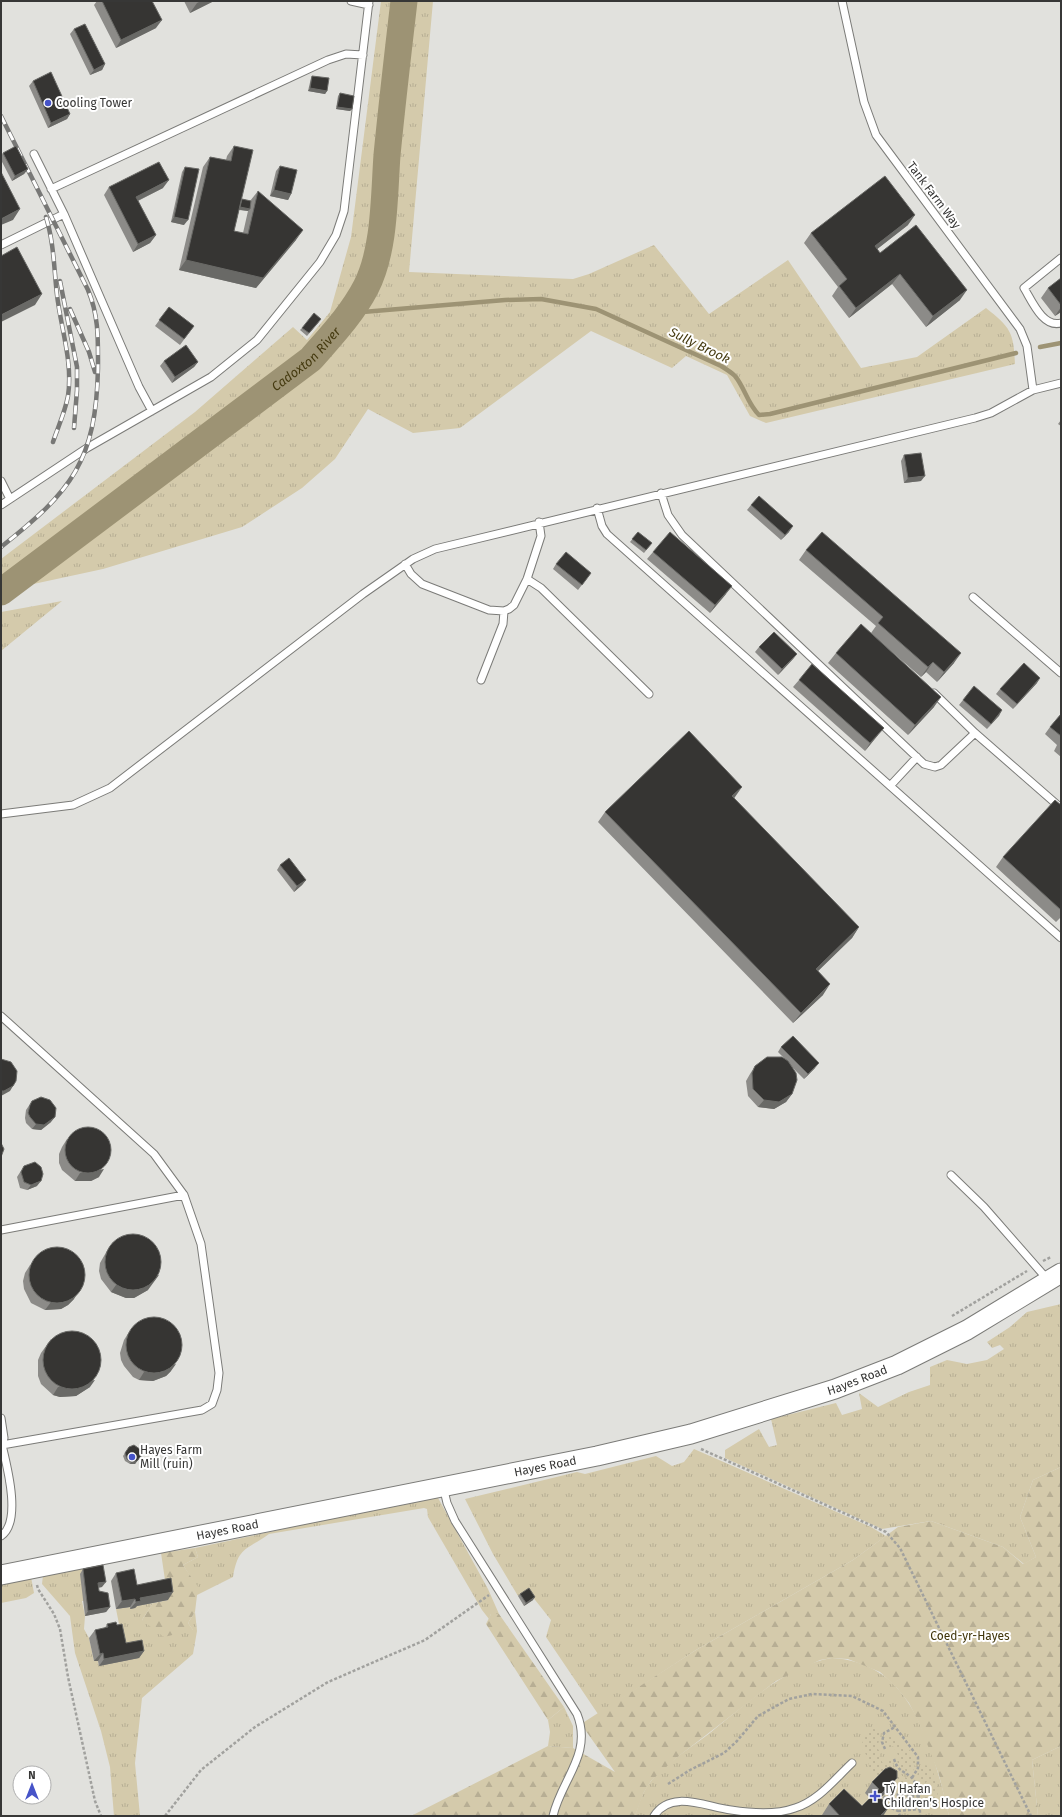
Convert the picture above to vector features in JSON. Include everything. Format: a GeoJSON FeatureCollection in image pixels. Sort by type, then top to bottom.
{"type":"FeatureCollection","features":[{"type":"Feature","properties":{"kind":"street","name":"Hayes Road"},"geometry":{"type":"LineString","coordinates":[[1,1575],[597,1456],[691,1434],[835,1389],[897,1365],[967,1330],[1055,1277]]}},
{"type":"Feature","properties":{"kind":"lane"},"geometry":{"type":"LineString","coordinates":[[1,505],[87,448],[211,377],[257,340],[320,262],[331,245],[344,211],[363,55],[369,3],[351,1]]}},
{"type":"Feature","properties":{"kind":"lane","name":"Tank Farm Way"},"geometry":{"type":"LineString","coordinates":[[842,1],[864,102],[876,135],[1020,329],[1027,346],[1033,390]]}},
{"type":"Feature","properties":{"kind":"lane"},"geometry":{"type":"LineString","coordinates":[[51,189],[328,60],[346,54],[363,55]]}},
{"type":"Feature","properties":{"kind":"lane"},"geometry":{"type":"LineString","coordinates":[[34,154],[64,214],[139,387],[152,411]]}},
{"type":"Feature","properties":{"kind":"lane"},"geometry":{"type":"LineString","coordinates":[[1,245],[64,214]]}},
{"type":"Feature","properties":{"kind":"lane"},"geometry":{"type":"LineString","coordinates":[[1061,258],[1024,288],[1046,322],[1056,325],[1061,323]]}},
{"type":"Feature","properties":{"kind":"lane"},"geometry":{"type":"LineString","coordinates":[[1,814],[73,805],[110,788],[363,594],[405,564],[435,549],[539,522],[975,418],[991,413],[1033,390],[1061,383]]}},
{"type":"Feature","properties":{"kind":"lane"},"geometry":{"type":"LineString","coordinates":[[1,481],[10,499]]}},
{"type":"Feature","properties":{"kind":"lane"},"geometry":{"type":"LineString","coordinates":[[662,493],[668,515],[682,535],[929,766],[941,765],[975,733]]}},
{"type":"Feature","properties":{"kind":"lane"},"geometry":{"type":"LineString","coordinates":[[597,508],[602,526],[607,534],[1061,938]]}},
{"type":"Feature","properties":{"kind":"lane"},"geometry":{"type":"LineString","coordinates":[[405,564],[411,574],[422,584],[489,610],[510,610],[527,579],[541,536],[539,522]]}},
{"type":"Feature","properties":{"kind":"lane"},"geometry":{"type":"LineString","coordinates":[[527,579],[541,588],[649,694]]}},
{"type":"Feature","properties":{"kind":"lane"},"geometry":{"type":"LineString","coordinates":[[973,596],[1061,673]]}},
{"type":"Feature","properties":{"kind":"lane"},"geometry":{"type":"LineString","coordinates":[[481,680],[503,624],[504,611]]}},
{"type":"Feature","properties":{"kind":"lane"},"geometry":{"type":"LineString","coordinates":[[926,686],[975,733],[1061,808]]}},
{"type":"Feature","properties":{"kind":"lane"},"geometry":{"type":"LineString","coordinates":[[890,786],[918,757]]}},
{"type":"Feature","properties":{"kind":"lane"},"geometry":{"type":"LineString","coordinates":[[1,1016],[154,1154],[184,1195],[201,1244],[219,1373],[217,1390],[212,1404],[202,1410],[1,1445]]}},
{"type":"Feature","properties":{"kind":"lane"},"geometry":{"type":"LineString","coordinates":[[951,1175],[984,1207],[1036,1266],[1055,1277]]}},
{"type":"Feature","properties":{"kind":"lane"},"geometry":{"type":"LineString","coordinates":[[1,1230],[184,1195]]}},
{"type":"Feature","properties":{"kind":"lane"},"geometry":{"type":"LineString","coordinates":[[1,1418],[4,1438],[1,1445],[12,1504],[12,1518],[4,1534],[1,1536]]}},
{"type":"Feature","properties":{"kind":"lane"},"geometry":{"type":"LineString","coordinates":[[443,1486],[447,1503],[455,1521],[574,1708],[581,1724],[582,1735],[578,1757],[557,1802],[553,1816]]}},
{"type":"Feature","properties":{"kind":"lane"},"geometry":{"type":"LineString","coordinates":[[654,1816],[662,1807],[681,1801],[742,1811],[771,1812],[794,1809],[820,1793],[852,1763]]}},
{"type":"Feature","properties":{"kind":"path"},"geometry":{"type":"LineString","coordinates":[[952,1316],[1051,1257]]}},
{"type":"Feature","properties":{"kind":"path"},"geometry":{"type":"LineString","coordinates":[[691,1434],[696,1447],[886,1532],[900,1548],[1031,1816]]}},
{"type":"Feature","properties":{"kind":"path"},"geometry":{"type":"LineString","coordinates":[[34,1568],[38,1589],[54,1614],[60,1629],[68,1677],[95,1801],[101,1816]]}},
{"type":"Feature","properties":{"kind":"path"},"geometry":{"type":"LineString","coordinates":[[165,1816],[201,1770],[255,1727],[328,1682],[425,1640],[478,1604],[498,1588]]}},
{"type":"Feature","properties":{"kind":"path"},"geometry":{"type":"LineString","coordinates":[[668,1784],[690,1770],[724,1753],[737,1742],[758,1716],[789,1699],[812,1694],[852,1696],[882,1711],[918,1757],[918,1768],[912,1778]]}},
{"type":"Feature","properties":{"kind":"path"},"geometry":{"type":"LineString","coordinates":[[885,1749],[882,1742],[884,1733],[895,1727]]}},
{"type":"Feature","properties":{"kind":"path"},"geometry":{"type":"LineString","coordinates":[[894,1759],[897,1768],[912,1778],[919,1796],[920,1816]]}},
{"type":"Feature","properties":{"kind":"path"},"geometry":{"type":"LineString","coordinates":[[876,1808],[887,1794],[897,1794],[903,1797],[919,1796]]}},
{"type":"Feature","properties":{"kind":"path"},"geometry":{"type":"LineString","coordinates":[[880,1803],[898,1811],[920,1809]]}},
{"type":"Feature","properties":{"kind":"path"},"geometry":{"type":"LineString","coordinates":[[898,1811],[900,1816]]}},
{"type":"Feature","properties":{"kind":"green space"},"geometry":{"type":"Polygon","coordinates":[[[381,1],[433,1],[409,272],[573,279],[589,274],[654,245],[709,314],[788,260],[861,368],[917,357],[986,308],[1001,320],[1009,331],[1012,337],[1015,364],[766,423],[750,416],[727,375],[686,356],[672,368],[591,331],[460,428],[413,433],[368,409],[335,459],[302,488],[242,527],[103,569],[1,591],[1,559],[195,412],[293,327],[307,340],[330,312],[351,237],[381,1]]]}},
{"type":"Feature","properties":{"kind":"green space"},"geometry":{"type":"Polygon","coordinates":[[[62,601],[1,651],[1,612],[62,601]]]}},
{"type":"Feature","properties":{"kind":"green space"},"geometry":{"type":"Polygon","coordinates":[[[1061,1304],[1061,1467],[1033,1480],[1020,1517],[1036,1557],[1024,1564],[1003,1547],[931,1521],[882,1529],[725,1458],[725,1450],[759,1429],[769,1447],[777,1445],[771,1419],[836,1403],[842,1415],[862,1409],[859,1393],[878,1407],[909,1392],[930,1385],[930,1367],[947,1360],[967,1364],[987,1360],[1004,1349],[1000,1345],[992,1348],[987,1342],[1010,1327],[1027,1312],[1061,1304]]]}},
{"type":"Feature","properties":{"kind":"green space"},"geometry":{"type":"Polygon","coordinates":[[[694,1449],[871,1527],[886,1536],[853,1560],[696,1650],[598,1714],[546,1637],[551,1620],[528,1591],[518,1596],[493,1554],[465,1499],[577,1472],[585,1474],[656,1456],[672,1466],[684,1462],[694,1449]]]}},
{"type":"Feature","properties":{"kind":"green space","name":"Coed-yr-Hayes"},"geometry":{"type":"Polygon","coordinates":[[[1061,1467],[1061,1746],[1032,1760],[1038,1816],[949,1816],[939,1775],[920,1725],[909,1703],[897,1688],[880,1672],[848,1659],[832,1658],[820,1660],[776,1681],[675,1759],[651,1781],[644,1792],[635,1816],[411,1816],[548,1746],[573,1748],[615,1772],[581,1724],[696,1650],[853,1560],[898,1527],[931,1521],[1003,1547],[1023,1564],[1036,1557],[1020,1517],[1033,1480],[1061,1467]]]}},
{"type":"Feature","properties":{"kind":"green space"},"geometry":{"type":"Polygon","coordinates":[[[437,1496],[488,1589],[499,1614],[491,1614],[489,1619],[482,1610],[428,1517],[427,1509],[424,1508],[269,1534],[249,1546],[241,1554],[235,1567],[233,1577],[197,1595],[197,1587],[183,1565],[198,1557],[195,1548],[437,1496]]]}},
{"type":"Feature","properties":{"kind":"green space"},"geometry":{"type":"Polygon","coordinates":[[[195,1548],[198,1557],[183,1565],[198,1587],[195,1612],[188,1623],[193,1630],[164,1637],[142,1620],[153,1603],[168,1600],[161,1553],[195,1548]]]}},
{"type":"Feature","properties":{"kind":"green space"},"geometry":{"type":"Polygon","coordinates":[[[99,1564],[99,1570],[84,1601],[82,1601],[85,1616],[84,1629],[89,1638],[94,1661],[98,1661],[99,1666],[120,1651],[122,1639],[116,1609],[130,1607],[130,1609],[135,1606],[153,1603],[142,1620],[193,1630],[188,1623],[195,1612],[197,1631],[193,1654],[142,1698],[135,1763],[140,1816],[114,1816],[110,1767],[101,1731],[75,1653],[70,1616],[42,1584],[43,1575],[99,1564]]]}},
{"type":"Feature","properties":{"kind":"green space"},"geometry":{"type":"Polygon","coordinates":[[[31,1577],[34,1593],[26,1598],[1,1603],[1,1584],[31,1577]]]}},
{"type":"Feature","properties":{"kind":"green space"},"geometry":{"type":"Polygon","coordinates":[[[491,1614],[499,1614],[564,1707],[548,1720],[486,1624],[491,1614]]]}},
{"type":"Feature","properties":{"kind":"green space"},"geometry":{"type":"Polygon","coordinates":[[[832,1658],[856,1662],[873,1669],[893,1683],[905,1698],[926,1736],[940,1778],[949,1816],[635,1816],[646,1788],[671,1762],[781,1678],[815,1662],[832,1658]]]}},
{"type":"Feature","properties":{"kind":"green space"},"geometry":{"type":"Polygon","coordinates":[[[564,1707],[573,1726],[573,1748],[548,1746],[550,1732],[548,1720],[564,1707]]]}},
{"type":"Feature","properties":{"kind":"green space"},"geometry":{"type":"Polygon","coordinates":[[[869,1726],[881,1733],[877,1748],[881,1753],[879,1755],[883,1764],[891,1760],[898,1774],[907,1778],[914,1793],[909,1795],[887,1791],[890,1788],[868,1767],[869,1760],[861,1746],[869,1726]]]}},
{"type":"Feature","properties":{"kind":"green space"},"geometry":{"type":"Polygon","coordinates":[[[891,1734],[897,1741],[911,1751],[916,1761],[913,1771],[909,1773],[899,1767],[896,1757],[898,1755],[893,1746],[888,1748],[884,1742],[886,1735],[891,1734]]]}},
{"type":"Feature","properties":{"kind":"green space"},"geometry":{"type":"Polygon","coordinates":[[[1061,1746],[1061,1816],[1038,1816],[1032,1760],[1061,1746]]]}},
{"type":"Feature","properties":{"kind":"green space"},"geometry":{"type":"Polygon","coordinates":[[[922,1765],[931,1766],[938,1787],[937,1802],[930,1806],[925,1803],[922,1798],[929,1785],[927,1781],[921,1790],[916,1781],[917,1774],[922,1765]]]}},
{"type":"Feature","properties":{"kind":"green space"},"geometry":{"type":"Polygon","coordinates":[[[890,1796],[917,1801],[918,1803],[916,1806],[912,1807],[904,1808],[896,1806],[886,1801],[890,1796]]]}},
{"type":"Feature","properties":{"kind":"building"},"geometry":{"type":"Polygon","coordinates":[[[102,1],[152,1],[162,20],[121,40],[102,1]]]}},
{"type":"Feature","properties":{"kind":"building"},"geometry":{"type":"Polygon","coordinates":[[[85,24],[105,64],[94,70],[74,29],[85,24]]]}},
{"type":"Feature","properties":{"kind":"building","name":"Cooling Tower"},"geometry":{"type":"Polygon","coordinates":[[[51,72],[70,114],[51,123],[33,81],[51,72]]]}},
{"type":"Feature","properties":{"kind":"building"},"geometry":{"type":"Polygon","coordinates":[[[312,76],[329,78],[327,91],[310,88],[312,76]]]}},
{"type":"Feature","properties":{"kind":"building"},"geometry":{"type":"Polygon","coordinates":[[[340,93],[354,96],[352,109],[337,107],[340,93]]]}},
{"type":"Feature","properties":{"kind":"building"},"geometry":{"type":"Polygon","coordinates":[[[16,146],[28,169],[15,176],[3,153],[16,146]]]}},
{"type":"Feature","properties":{"kind":"building"},"geometry":{"type":"Polygon","coordinates":[[[234,146],[253,150],[234,231],[248,234],[258,191],[303,230],[263,278],[186,260],[210,157],[231,161],[234,146]]]}},
{"type":"Feature","properties":{"kind":"building"},"geometry":{"type":"Polygon","coordinates":[[[159,162],[169,180],[136,197],[156,235],[138,244],[109,187],[159,162]]]}},
{"type":"Feature","properties":{"kind":"building"},"geometry":{"type":"Polygon","coordinates":[[[280,166],[297,170],[291,194],[274,190],[280,166]]]}},
{"type":"Feature","properties":{"kind":"building"},"geometry":{"type":"Polygon","coordinates":[[[185,167],[199,169],[188,220],[174,217],[185,167]]]}},
{"type":"Feature","properties":{"kind":"building"},"geometry":{"type":"Polygon","coordinates":[[[1,172],[20,209],[1,219],[1,172]]]}},
{"type":"Feature","properties":{"kind":"building"},"geometry":{"type":"Polygon","coordinates":[[[885,176],[915,215],[875,246],[880,253],[916,225],[967,290],[933,316],[900,274],[856,308],[839,286],[847,279],[811,233],[885,176]]]}},
{"type":"Feature","properties":{"kind":"building"},"geometry":{"type":"Polygon","coordinates":[[[242,199],[251,201],[250,209],[240,207],[242,199]]]}},
{"type":"Feature","properties":{"kind":"building"},"geometry":{"type":"Polygon","coordinates":[[[17,247],[42,294],[1,315],[1,256],[17,247]]]}},
{"type":"Feature","properties":{"kind":"building"},"geometry":{"type":"Polygon","coordinates":[[[1061,278],[1061,305],[1048,288],[1061,278]]]}},
{"type":"Feature","properties":{"kind":"building"},"geometry":{"type":"Polygon","coordinates":[[[169,307],[194,326],[184,339],[159,320],[169,307]]]}},
{"type":"Feature","properties":{"kind":"building"},"geometry":{"type":"Polygon","coordinates":[[[314,313],[321,319],[309,333],[302,328],[314,313]]]}},
{"type":"Feature","properties":{"kind":"building"},"geometry":{"type":"Polygon","coordinates":[[[186,345],[198,362],[175,377],[164,361],[186,345]]]}},
{"type":"Feature","properties":{"kind":"building"},"geometry":{"type":"Polygon","coordinates":[[[921,453],[925,476],[908,478],[904,455],[921,453]]]}},
{"type":"Feature","properties":{"kind":"building"},"geometry":{"type":"Polygon","coordinates":[[[759,496],[793,526],[785,535],[751,505],[759,496]]]}},
{"type":"Feature","properties":{"kind":"building"},"geometry":{"type":"Polygon","coordinates":[[[638,532],[652,543],[646,550],[632,539],[638,532]]]}},
{"type":"Feature","properties":{"kind":"building"},"geometry":{"type":"Polygon","coordinates":[[[670,532],[732,586],[715,605],[653,552],[670,532]]]}},
{"type":"Feature","properties":{"kind":"building"},"geometry":{"type":"Polygon","coordinates":[[[822,532],[961,653],[944,672],[933,662],[928,667],[878,623],[883,617],[806,550],[822,532]]]}},
{"type":"Feature","properties":{"kind":"building"},"geometry":{"type":"Polygon","coordinates":[[[566,552],[591,573],[582,585],[556,564],[566,552]]]}},
{"type":"Feature","properties":{"kind":"building"},"geometry":{"type":"Polygon","coordinates":[[[861,624],[941,697],[915,725],[836,653],[861,624]]]}},
{"type":"Feature","properties":{"kind":"building"},"geometry":{"type":"Polygon","coordinates":[[[774,632],[797,654],[782,669],[759,647],[774,632]]]}},
{"type":"Feature","properties":{"kind":"building"},"geometry":{"type":"Polygon","coordinates":[[[1024,663],[1040,678],[1017,704],[1000,689],[1024,663]]]}},
{"type":"Feature","properties":{"kind":"building"},"geometry":{"type":"Polygon","coordinates":[[[812,664],[884,728],[870,743],[799,680],[812,664]]]}},
{"type":"Feature","properties":{"kind":"building"},"geometry":{"type":"Polygon","coordinates":[[[974,686],[1002,710],[991,724],[963,700],[974,686]]]}},
{"type":"Feature","properties":{"kind":"building"},"geometry":{"type":"Polygon","coordinates":[[[1061,714],[1061,736],[1050,727],[1061,714]]]}},
{"type":"Feature","properties":{"kind":"building"},"geometry":{"type":"Polygon","coordinates":[[[689,731],[742,787],[732,796],[859,927],[816,969],[830,984],[801,1013],[605,812],[689,731]]]}},
{"type":"Feature","properties":{"kind":"building"},"geometry":{"type":"Polygon","coordinates":[[[1055,800],[1061,805],[1061,910],[1003,857],[1055,800]]]}},
{"type":"Feature","properties":{"kind":"building"},"geometry":{"type":"Polygon","coordinates":[[[289,858],[306,880],[297,886],[280,865],[289,858]]]}},
{"type":"Feature","properties":{"kind":"building"},"geometry":{"type":"Polygon","coordinates":[[[793,1036],[819,1063],[808,1074],[781,1047],[793,1036]]]}},
{"type":"Feature","properties":{"kind":"building"},"geometry":{"type":"Polygon","coordinates":[[[767,1057],[782,1057],[788,1061],[796,1073],[797,1080],[792,1094],[779,1102],[764,1100],[753,1089],[752,1073],[755,1066],[767,1057]]]}},
{"type":"Feature","properties":{"kind":"building"},"geometry":{"type":"Polygon","coordinates":[[[1,1059],[11,1062],[17,1071],[16,1081],[13,1086],[4,1091],[1,1091],[1,1059]]]}},
{"type":"Feature","properties":{"kind":"building"},"geometry":{"type":"Polygon","coordinates":[[[41,1097],[50,1100],[56,1108],[55,1117],[44,1125],[36,1124],[28,1113],[32,1101],[41,1097]]]}},
{"type":"Feature","properties":{"kind":"building"},"geometry":{"type":"Polygon","coordinates":[[[83,1127],[93,1127],[105,1133],[110,1141],[110,1159],[105,1167],[97,1172],[83,1173],[75,1170],[68,1163],[65,1155],[65,1145],[68,1137],[75,1130],[83,1127]]]}},
{"type":"Feature","properties":{"kind":"building"},"geometry":{"type":"Polygon","coordinates":[[[1,1143],[4,1149],[1,1157],[1,1143]]]}},
{"type":"Feature","properties":{"kind":"building"},"geometry":{"type":"Polygon","coordinates":[[[35,1162],[41,1167],[43,1174],[41,1181],[31,1185],[24,1182],[21,1172],[24,1166],[35,1162]]]}},
{"type":"Feature","properties":{"kind":"building"},"geometry":{"type":"Polygon","coordinates":[[[128,1234],[138,1234],[153,1242],[159,1251],[161,1262],[159,1273],[153,1282],[138,1290],[128,1290],[117,1285],[110,1278],[105,1267],[105,1257],[110,1246],[117,1239],[128,1234]]]}},
{"type":"Feature","properties":{"kind":"building"},"geometry":{"type":"Polygon","coordinates":[[[57,1247],[72,1252],[80,1260],[85,1275],[80,1290],[72,1298],[57,1303],[42,1298],[34,1290],[29,1275],[34,1260],[42,1252],[57,1247]]]}},
{"type":"Feature","properties":{"kind":"building"},"geometry":{"type":"Polygon","coordinates":[[[149,1317],[159,1317],[174,1325],[180,1334],[182,1345],[180,1356],[174,1365],[159,1373],[149,1373],[138,1368],[131,1361],[126,1350],[126,1340],[131,1329],[138,1322],[149,1317]]]}},
{"type":"Feature","properties":{"kind":"building"},"geometry":{"type":"Polygon","coordinates":[[[66,1331],[78,1331],[93,1339],[101,1354],[101,1366],[93,1381],[78,1389],[66,1389],[51,1381],[43,1366],[43,1354],[51,1339],[66,1331]]]}},
{"type":"Feature","properties":{"kind":"building","name":"Hayes Farm Mill (ruin)"},"geometry":{"type":"Polygon","coordinates":[[[134,1445],[141,1450],[142,1455],[137,1461],[131,1462],[127,1459],[125,1453],[129,1447],[134,1445]]]}},
{"type":"Feature","properties":{"kind":"building"},"geometry":{"type":"Polygon","coordinates":[[[103,1565],[106,1582],[98,1583],[99,1591],[108,1593],[110,1607],[88,1611],[83,1569],[103,1565]]]}},
{"type":"Feature","properties":{"kind":"building"},"geometry":{"type":"Polygon","coordinates":[[[134,1569],[137,1585],[171,1578],[173,1592],[140,1598],[141,1601],[136,1602],[135,1599],[122,1601],[116,1573],[134,1569]]]}},
{"type":"Feature","properties":{"kind":"building"},"geometry":{"type":"Polygon","coordinates":[[[529,1588],[535,1597],[526,1603],[520,1594],[529,1588]]]}},
{"type":"Feature","properties":{"kind":"building"},"geometry":{"type":"Polygon","coordinates":[[[116,1622],[117,1625],[122,1624],[126,1643],[142,1640],[144,1651],[104,1659],[103,1653],[100,1654],[95,1630],[108,1627],[107,1624],[116,1622]]]}},
{"type":"Feature","properties":{"kind":"building"},"geometry":{"type":"Polygon","coordinates":[[[890,1767],[897,1771],[897,1778],[879,1796],[889,1807],[880,1816],[840,1816],[829,1804],[844,1789],[862,1806],[879,1789],[872,1782],[885,1769],[890,1767]]]}},
{"type":"Feature","properties":{"kind":"waterway","name":"Cadoxton River"},"geometry":{"type":"LineString","coordinates":[[1,592],[311,359],[341,324],[354,306],[366,287],[372,272],[377,257],[380,240],[387,155],[404,1]]}},
{"type":"Feature","properties":{"kind":"waterway","name":"Sully Brook"},"geometry":{"type":"LineString","coordinates":[[351,313],[505,300],[541,299],[596,309],[727,369],[735,376],[752,406],[759,415],[770,414],[1016,353]]}},
{"type":"Feature","properties":{"kind":"waterway","name":"Sully Brook"},"geometry":{"type":"LineString","coordinates":[[1040,347],[1061,343]]}},
{"type":"Feature","properties":{"kind":"railway"},"geometry":{"type":"LineString","coordinates":[[1,116],[88,290],[94,309],[98,338],[96,400],[92,427],[85,451],[75,471],[62,490],[46,508],[1,547]]}},
{"type":"Feature","properties":{"kind":"railway"},"geometry":{"type":"LineString","coordinates":[[46,217],[52,246],[57,295],[69,371],[67,402],[53,442]]}},
{"type":"Feature","properties":{"kind":"railway"},"geometry":{"type":"LineString","coordinates":[[60,281],[77,367],[74,428]]}},
{"type":"Feature","properties":{"kind":"railway"},"geometry":{"type":"LineString","coordinates":[[70,309],[89,352],[95,372]]}},
{"type":"Feature","properties":{"kind":"place","name":"Cooling Tower"},"geometry":{"type":"Point","coordinates":[48,103]}},
{"type":"Feature","properties":{"kind":"place","name":"Hayes Farm Mill (ruin)"},"geometry":{"type":"Point","coordinates":[132,1457]}},
{"type":"Feature","properties":{"kind":"place","name":"Tŷ Hafan Children's Hospice"},"geometry":{"type":"Point","coordinates":[875,1796]}}]}
